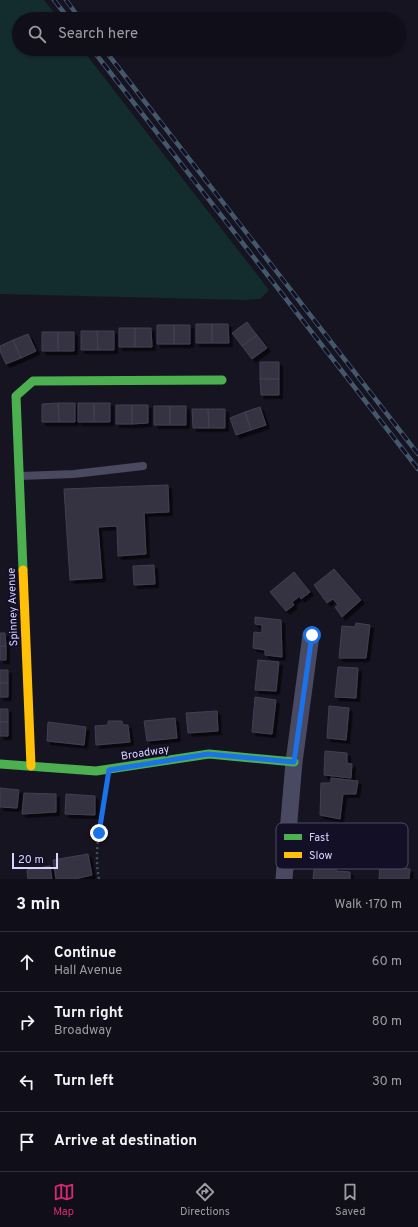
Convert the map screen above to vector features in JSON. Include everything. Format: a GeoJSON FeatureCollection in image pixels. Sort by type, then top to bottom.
{"type":"FeatureCollection","features":[{"type":"Feature","properties":{"kind":"street","name":"Spinney Avenue"},"geometry":{"type":"LineString","coordinates":[[31,766],[16,396],[33,381],[222,380]]}},
{"type":"Feature","properties":{"kind":"street"},"geometry":{"type":"LineString","coordinates":[[289,823],[294,762],[312,635]]}},
{"type":"Feature","properties":{"kind":"street","name":"Broadway"},"geometry":{"type":"LineString","coordinates":[[0,764],[96,771],[208,754],[294,762]]}},
{"type":"Feature","properties":{"kind":"street"},"geometry":{"type":"LineString","coordinates":[[284,879],[285,869]]}},
{"type":"Feature","properties":{"kind":"lane"},"geometry":{"type":"LineString","coordinates":[[19,476],[74,474],[143,466]]}},
{"type":"Feature","properties":{"kind":"path"},"geometry":{"type":"LineString","coordinates":[[99,879],[99,833],[109,770]]}},
{"type":"Feature","properties":{"kind":"green space"},"geometry":{"type":"Polygon","coordinates":[[[0,0],[44,0],[53,12],[12,12],[12,56],[87,56],[269,290],[260,299],[247,300],[0,294],[0,0]]]}},
{"type":"Feature","properties":{"kind":"building"},"geometry":{"type":"Polygon","coordinates":[[[247,322],[257,335],[242,346],[232,333],[247,322]]]}},
{"type":"Feature","properties":{"kind":"building"},"geometry":{"type":"Polygon","coordinates":[[[196,324],[212,324],[212,343],[196,343],[196,324]]]}},
{"type":"Feature","properties":{"kind":"building"},"geometry":{"type":"Polygon","coordinates":[[[212,324],[228,324],[229,343],[212,343],[212,324]]]}},
{"type":"Feature","properties":{"kind":"building"},"geometry":{"type":"Polygon","coordinates":[[[157,325],[174,325],[174,344],[157,344],[157,325]]]}},
{"type":"Feature","properties":{"kind":"building"},"geometry":{"type":"Polygon","coordinates":[[[174,325],[190,325],[190,344],[174,344],[174,325]]]}},
{"type":"Feature","properties":{"kind":"building"},"geometry":{"type":"Polygon","coordinates":[[[119,328],[135,328],[135,347],[119,347],[119,328]]]}},
{"type":"Feature","properties":{"kind":"building"},"geometry":{"type":"Polygon","coordinates":[[[135,328],[151,328],[152,347],[135,347],[135,328]]]}},
{"type":"Feature","properties":{"kind":"building"},"geometry":{"type":"Polygon","coordinates":[[[81,331],[97,331],[98,350],[81,350],[81,331]]]}},
{"type":"Feature","properties":{"kind":"building"},"geometry":{"type":"Polygon","coordinates":[[[97,331],[114,331],[114,350],[98,350],[97,331]]]}},
{"type":"Feature","properties":{"kind":"building"},"geometry":{"type":"Polygon","coordinates":[[[42,332],[58,332],[58,351],[42,351],[42,332]]]}},
{"type":"Feature","properties":{"kind":"building"},"geometry":{"type":"Polygon","coordinates":[[[58,332],[74,332],[74,351],[58,351],[58,332]]]}},
{"type":"Feature","properties":{"kind":"building"},"geometry":{"type":"Polygon","coordinates":[[[28,334],[36,351],[21,358],[13,340],[28,334]]]}},
{"type":"Feature","properties":{"kind":"building"},"geometry":{"type":"Polygon","coordinates":[[[257,335],[267,348],[252,359],[242,346],[257,335]]]}},
{"type":"Feature","properties":{"kind":"building"},"geometry":{"type":"Polygon","coordinates":[[[13,340],[21,358],[6,364],[0,351],[0,346],[13,340]]]}},
{"type":"Feature","properties":{"kind":"building"},"geometry":{"type":"Polygon","coordinates":[[[260,362],[279,362],[279,379],[260,379],[260,362]]]}},
{"type":"Feature","properties":{"kind":"building"},"geometry":{"type":"Polygon","coordinates":[[[260,379],[279,379],[279,395],[261,395],[260,379]]]}},
{"type":"Feature","properties":{"kind":"building"},"geometry":{"type":"Polygon","coordinates":[[[58,403],[59,422],[42,422],[42,404],[58,403]]]}},
{"type":"Feature","properties":{"kind":"building"},"geometry":{"type":"Polygon","coordinates":[[[58,403],[75,403],[75,422],[59,422],[58,403]]]}},
{"type":"Feature","properties":{"kind":"building"},"geometry":{"type":"Polygon","coordinates":[[[78,403],[94,403],[94,422],[78,422],[78,403]]]}},
{"type":"Feature","properties":{"kind":"building"},"geometry":{"type":"Polygon","coordinates":[[[94,403],[110,403],[110,422],[94,422],[94,403]]]}},
{"type":"Feature","properties":{"kind":"building"},"geometry":{"type":"Polygon","coordinates":[[[116,405],[132,405],[132,424],[116,424],[116,405]]]}},
{"type":"Feature","properties":{"kind":"building"},"geometry":{"type":"Polygon","coordinates":[[[132,405],[148,405],[148,423],[132,424],[132,405]]]}},
{"type":"Feature","properties":{"kind":"building"},"geometry":{"type":"Polygon","coordinates":[[[154,406],[170,406],[170,425],[154,425],[154,406]]]}},
{"type":"Feature","properties":{"kind":"building"},"geometry":{"type":"Polygon","coordinates":[[[170,406],[186,406],[186,425],[170,425],[170,406]]]}},
{"type":"Feature","properties":{"kind":"building"},"geometry":{"type":"Polygon","coordinates":[[[260,407],[266,425],[251,430],[245,412],[260,407]]]}},
{"type":"Feature","properties":{"kind":"building"},"geometry":{"type":"Polygon","coordinates":[[[192,409],[208,409],[209,428],[193,428],[192,409]]]}},
{"type":"Feature","properties":{"kind":"building"},"geometry":{"type":"Polygon","coordinates":[[[208,409],[225,409],[225,428],[209,428],[208,409]]]}},
{"type":"Feature","properties":{"kind":"building"},"geometry":{"type":"Polygon","coordinates":[[[245,412],[251,430],[236,435],[230,418],[245,412]]]}},
{"type":"Feature","properties":{"kind":"building"},"geometry":{"type":"Polygon","coordinates":[[[168,485],[169,512],[144,513],[146,554],[118,556],[117,526],[98,527],[102,578],[70,580],[64,489],[168,485]]]}},
{"type":"Feature","properties":{"kind":"building"},"geometry":{"type":"Polygon","coordinates":[[[154,565],[155,584],[134,585],[133,566],[154,565]]]}},
{"type":"Feature","properties":{"kind":"building"},"geometry":{"type":"Polygon","coordinates":[[[334,569],[361,600],[342,617],[335,607],[338,605],[333,599],[327,603],[314,585],[334,569]]]}},
{"type":"Feature","properties":{"kind":"building"},"geometry":{"type":"Polygon","coordinates":[[[294,572],[310,592],[301,599],[300,596],[292,602],[294,605],[286,611],[270,592],[294,572]]]}},
{"type":"Feature","properties":{"kind":"building"},"geometry":{"type":"Polygon","coordinates":[[[255,617],[281,620],[282,657],[265,655],[265,650],[253,648],[254,632],[262,633],[262,625],[255,624],[255,617]]]}},
{"type":"Feature","properties":{"kind":"building"},"geometry":{"type":"Polygon","coordinates":[[[356,623],[370,625],[366,658],[339,658],[342,626],[355,627],[356,623]]]}},
{"type":"Feature","properties":{"kind":"building"},"geometry":{"type":"Polygon","coordinates":[[[0,633],[5,633],[6,646],[0,646],[0,633]]]}},
{"type":"Feature","properties":{"kind":"building"},"geometry":{"type":"Polygon","coordinates":[[[0,646],[6,646],[6,660],[0,660],[0,646]]]}},
{"type":"Feature","properties":{"kind":"building"},"geometry":{"type":"Polygon","coordinates":[[[258,660],[279,662],[276,691],[255,690],[258,660]]]}},
{"type":"Feature","properties":{"kind":"building"},"geometry":{"type":"Polygon","coordinates":[[[338,667],[358,668],[356,698],[335,697],[338,667]]]}},
{"type":"Feature","properties":{"kind":"building"},"geometry":{"type":"Polygon","coordinates":[[[0,670],[8,670],[8,683],[0,683],[0,670]]]}},
{"type":"Feature","properties":{"kind":"building"},"geometry":{"type":"Polygon","coordinates":[[[0,683],[8,683],[8,697],[0,697],[0,683]]]}},
{"type":"Feature","properties":{"kind":"building"},"geometry":{"type":"Polygon","coordinates":[[[255,697],[276,700],[272,734],[252,732],[255,697]]]}},
{"type":"Feature","properties":{"kind":"building"},"geometry":{"type":"Polygon","coordinates":[[[329,706],[349,708],[346,740],[327,738],[329,706]]]}},
{"type":"Feature","properties":{"kind":"building"},"geometry":{"type":"Polygon","coordinates":[[[0,709],[8,709],[8,722],[0,722],[0,709]]]}},
{"type":"Feature","properties":{"kind":"building"},"geometry":{"type":"Polygon","coordinates":[[[217,711],[218,731],[188,733],[186,713],[217,711]]]}},
{"type":"Feature","properties":{"kind":"building"},"geometry":{"type":"Polygon","coordinates":[[[175,718],[177,738],[147,741],[144,721],[175,718]]]}},
{"type":"Feature","properties":{"kind":"building"},"geometry":{"type":"Polygon","coordinates":[[[108,721],[122,721],[123,725],[128,725],[130,742],[96,745],[95,726],[108,725],[108,721]]]}},
{"type":"Feature","properties":{"kind":"building"},"geometry":{"type":"Polygon","coordinates":[[[0,722],[8,722],[8,736],[0,736],[0,722]]]}},
{"type":"Feature","properties":{"kind":"building"},"geometry":{"type":"Polygon","coordinates":[[[48,722],[86,727],[84,745],[47,741],[48,722]]]}},
{"type":"Feature","properties":{"kind":"building"},"geometry":{"type":"Polygon","coordinates":[[[325,751],[347,753],[347,763],[352,764],[351,778],[324,775],[325,751]]]}},
{"type":"Feature","properties":{"kind":"building"},"geometry":{"type":"Polygon","coordinates":[[[331,778],[358,781],[356,794],[343,794],[340,819],[320,815],[321,783],[331,783],[331,778]]]}},
{"type":"Feature","properties":{"kind":"building"},"geometry":{"type":"Polygon","coordinates":[[[0,788],[19,790],[17,808],[0,807],[0,788]]]}},
{"type":"Feature","properties":{"kind":"building"},"geometry":{"type":"Polygon","coordinates":[[[24,793],[56,794],[56,812],[22,814],[24,793]]]}},
{"type":"Feature","properties":{"kind":"building"},"geometry":{"type":"Polygon","coordinates":[[[66,794],[95,796],[95,815],[65,814],[66,794]]]}},
{"type":"Feature","properties":{"kind":"building"},"geometry":{"type":"Polygon","coordinates":[[[88,854],[92,875],[75,879],[56,879],[53,860],[88,854]]]}},
{"type":"Feature","properties":{"kind":"building"},"geometry":{"type":"Polygon","coordinates":[[[50,866],[52,879],[28,879],[27,870],[50,866]]]}},
{"type":"Feature","properties":{"kind":"building"},"geometry":{"type":"Polygon","coordinates":[[[314,869],[336,869],[336,871],[350,872],[350,879],[313,879],[314,869]]]}},
{"type":"Feature","properties":{"kind":"building"},"geometry":{"type":"Polygon","coordinates":[[[380,869],[410,869],[409,879],[379,879],[380,869]]]}},
{"type":"Feature","properties":{"kind":"railway"},"geometry":{"type":"LineString","coordinates":[[54,0],[63,12]]}},
{"type":"Feature","properties":{"kind":"railway"},"geometry":{"type":"LineString","coordinates":[[66,0],[75,12]]}},
{"type":"Feature","properties":{"kind":"railway"},"geometry":{"type":"LineString","coordinates":[[97,56],[418,469]]}},
{"type":"Feature","properties":{"kind":"railway"},"geometry":{"type":"LineString","coordinates":[[109,56],[418,454]]}},
{"type":"Feature","properties":{"kind":"traffic: fast"},"geometry":{"type":"LineString","coordinates":[[23,570],[16,396],[33,381],[222,380]]}},
{"type":"Feature","properties":{"kind":"traffic: fast"},"geometry":{"type":"LineString","coordinates":[[0,764],[96,771],[209,754],[294,762]]}},
{"type":"Feature","properties":{"kind":"traffic: slow"},"geometry":{"type":"LineString","coordinates":[[23,570],[31,766]]}},
{"type":"Feature","properties":{"kind":"route"},"geometry":{"type":"LineString","coordinates":[[99,833],[109,770],[208,754],[294,762],[312,635]]}}]}
